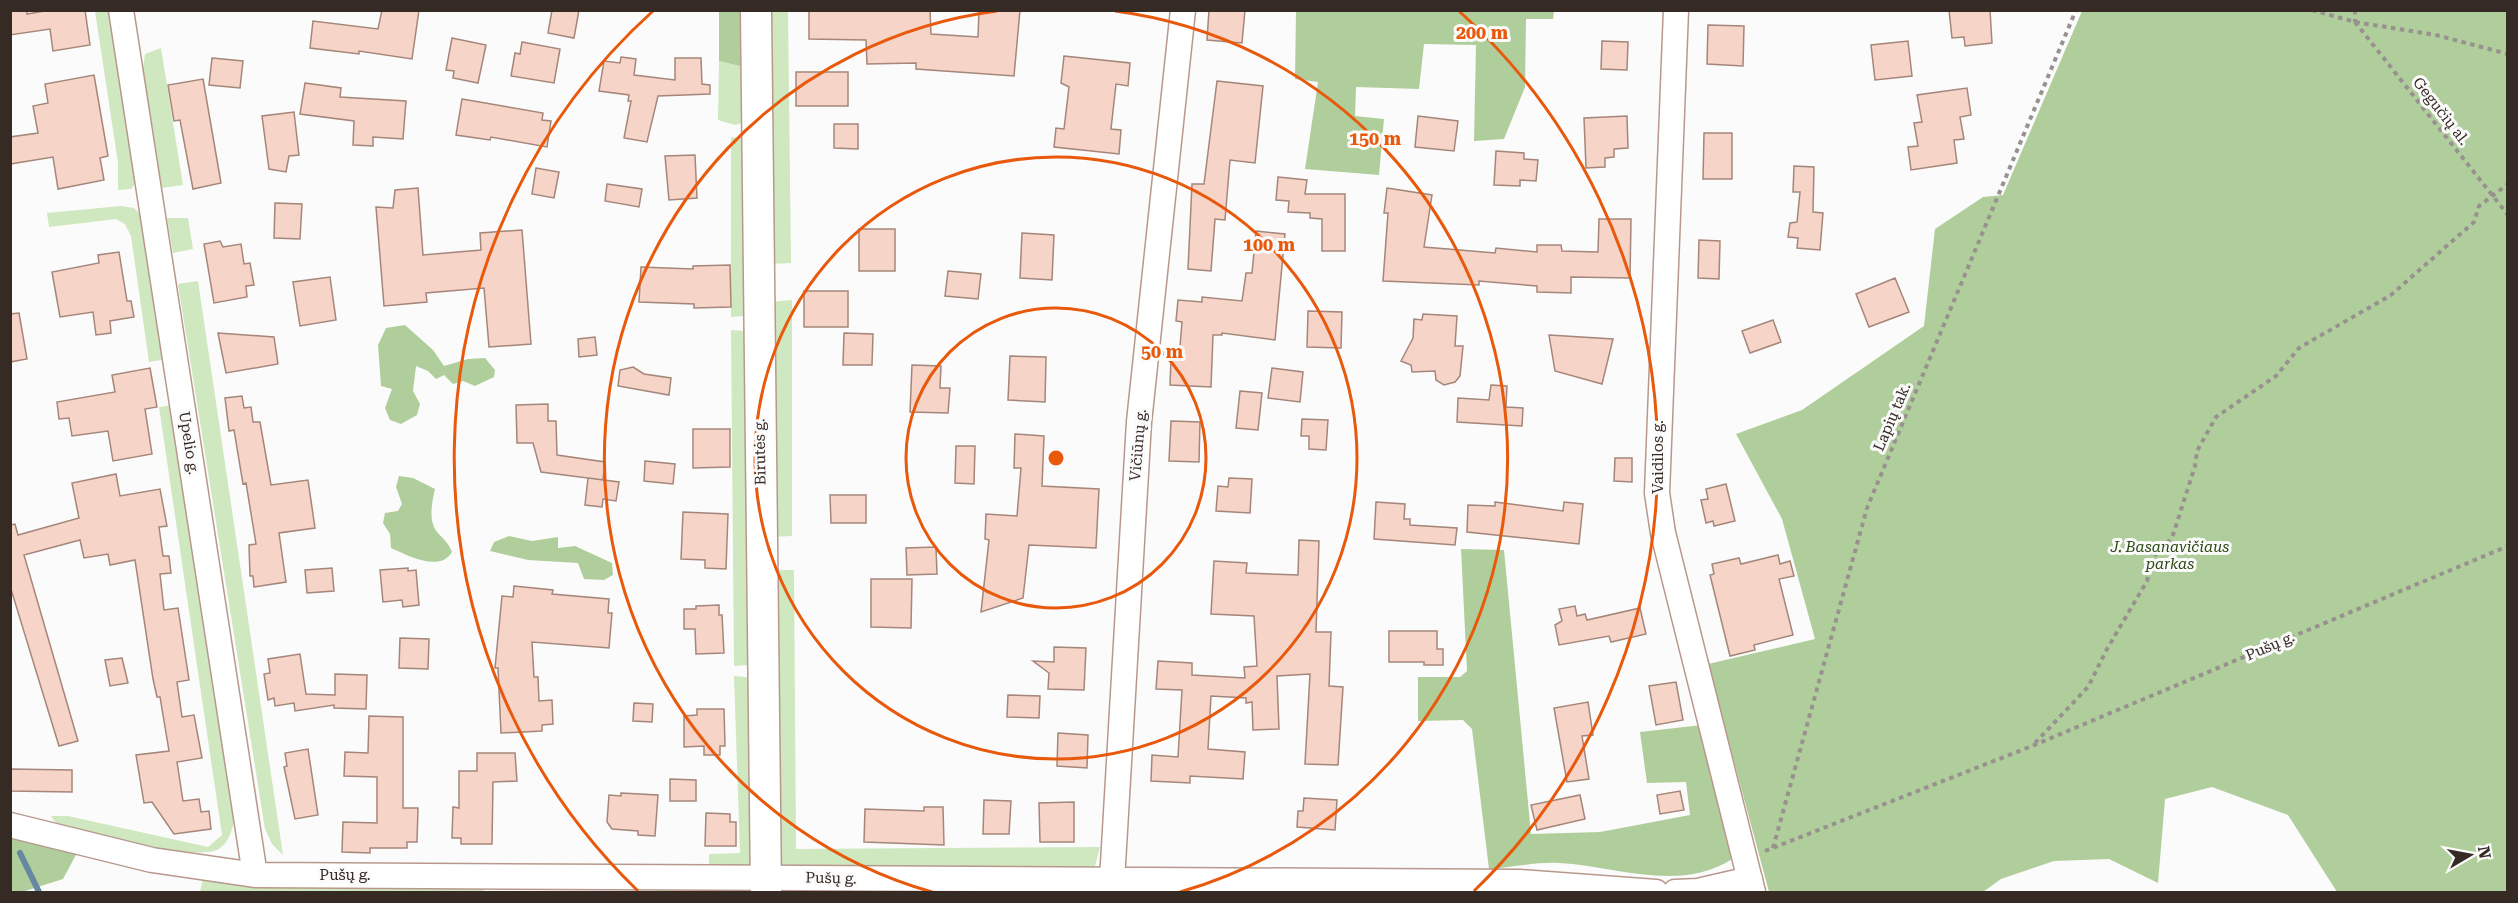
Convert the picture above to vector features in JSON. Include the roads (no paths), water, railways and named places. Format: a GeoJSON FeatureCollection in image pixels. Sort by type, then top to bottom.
{"type":"FeatureCollection","features":[{"type":"Feature","properties":{"kind":"street","name":"Upelio g."},"geometry":{"type":"LineString","coordinates":[[121,10],[255,875]]}},
{"type":"Feature","properties":{"kind":"street","name":"Birutės g."},"geometry":{"type":"LineString","coordinates":[[756,10],[766,885]]}},
{"type":"Feature","properties":{"kind":"street","name":"Vičiūnų g."},"geometry":{"type":"LineString","coordinates":[[1112,881],[1139,422],[1183,10]]}},
{"type":"Feature","properties":{"kind":"street","name":"Vaidilos g."},"geometry":{"type":"LineString","coordinates":[[1676,10],[1657,492],[1663,533],[1749,877]]}},
{"type":"Feature","properties":{"kind":"street","name":"Pušų g."},"geometry":{"type":"LineString","coordinates":[[10,825],[152,860],[255,875],[766,885],[1112,881],[1520,882],[1656,892]]}},
{"type":"Feature","properties":{"kind":"street"},"geometry":{"type":"LineString","coordinates":[[1675,892],[1698,891],[1749,877]]}},
{"type":"Feature","properties":{"kind":"waterway"},"geometry":{"type":"LineString","coordinates":[[20,853],[39,892]]}},
{"type":"Feature","properties":{"kind":"park label","name":"J. Basanavičiaus parkas"},"geometry":{"type":"Point","coordinates":[2170,556]}}]}
